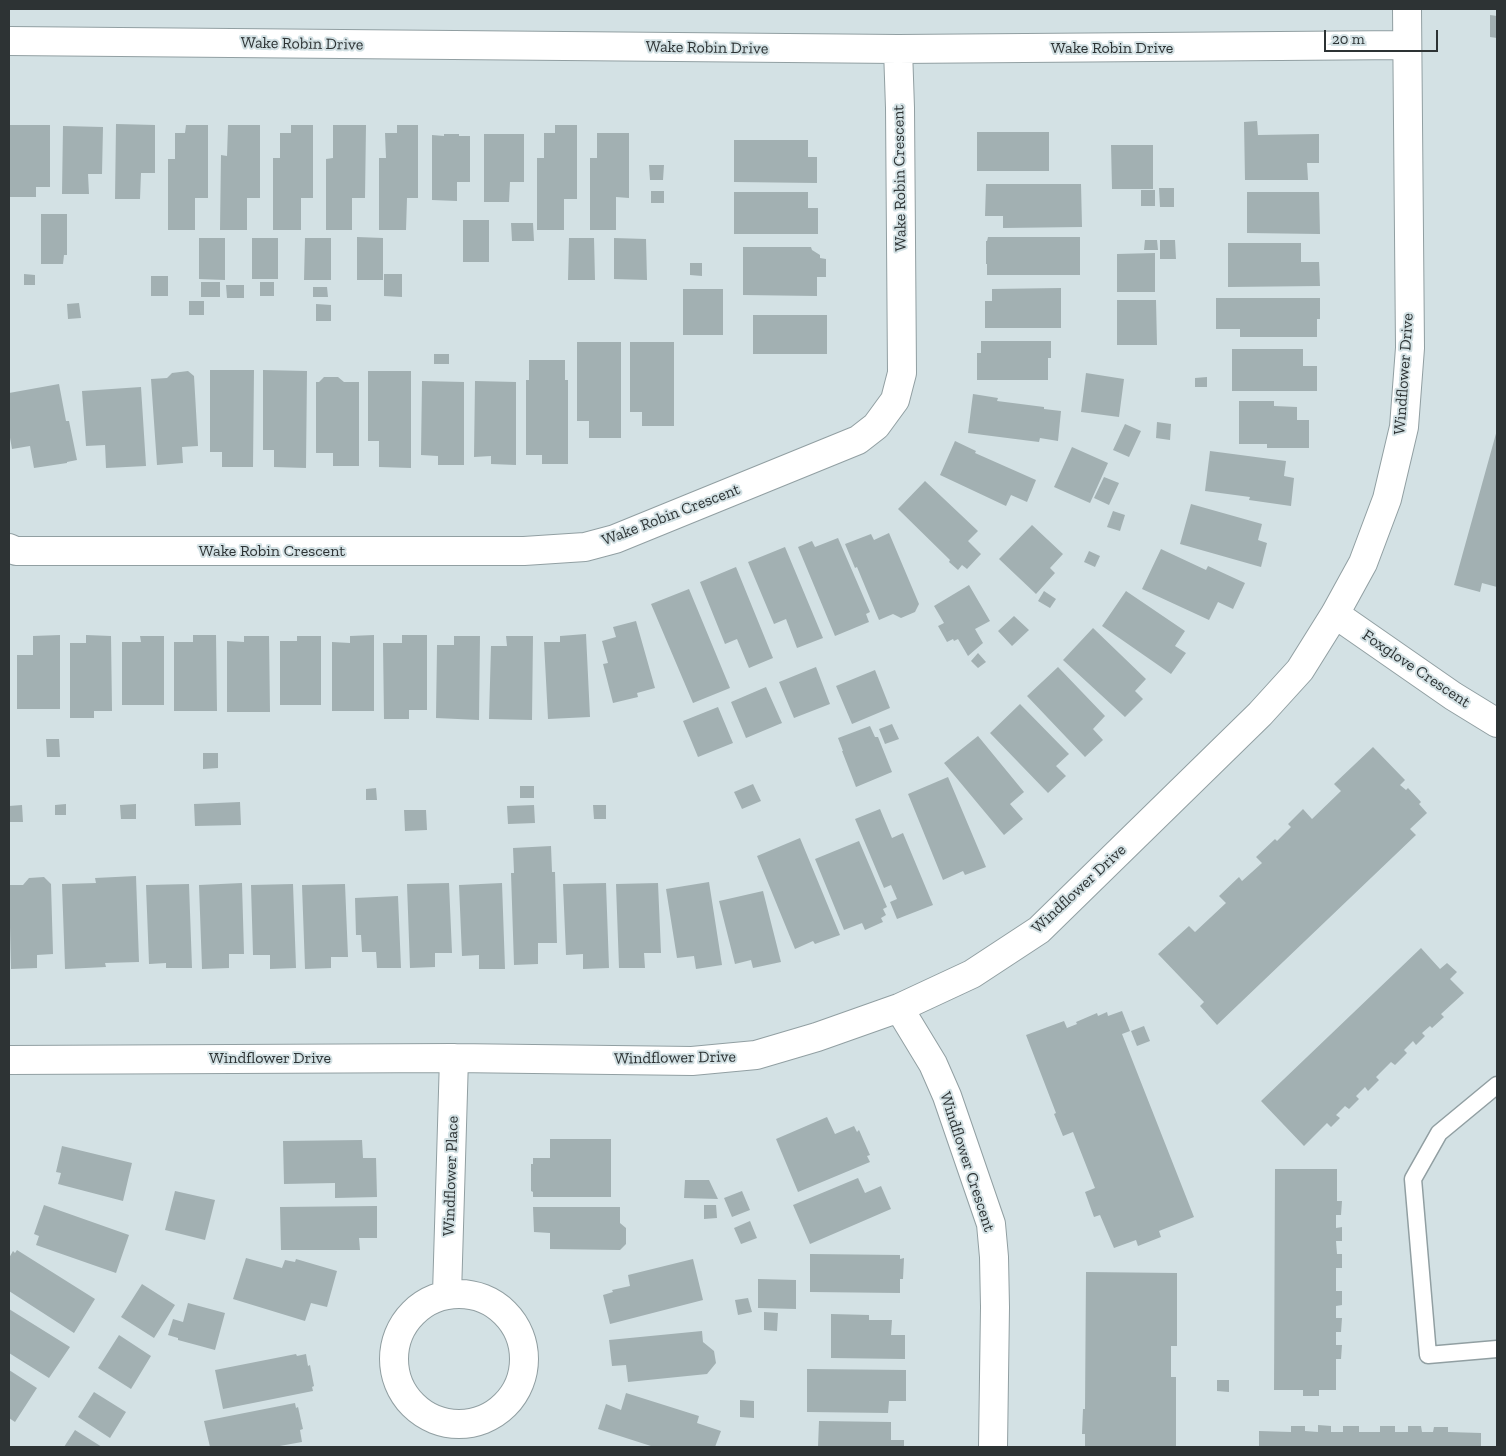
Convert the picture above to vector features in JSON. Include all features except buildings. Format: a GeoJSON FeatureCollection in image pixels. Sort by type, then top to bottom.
{"type":"FeatureCollection","features":[{"type":"Feature","properties":{"kind":"street","name":"Windflower Drive"},"geometry":{"type":"LineString","coordinates":[[9,1060],[454,1058],[692,1061],[756,1055],[817,1037],[900,1008],[972,974],[1039,930],[1260,714],[1300,670],[1335,614],[1363,563],[1387,499],[1404,427],[1410,348],[1407,9]]}},
{"type":"Feature","properties":{"kind":"street","name":"Wake Robin Drive"},"geometry":{"type":"LineString","coordinates":[[9,41],[898,50],[1406,45]]}},
{"type":"Feature","properties":{"kind":"street","name":"Wake Robin Crescent"},"geometry":{"type":"LineString","coordinates":[[9,548],[16,550],[524,551],[584,547],[615,540],[858,440],[876,426],[896,400],[902,373],[898,50]]}},
{"type":"Feature","properties":{"kind":"street","name":"Foxglove Crescent"},"geometry":{"type":"LineString","coordinates":[[1335,614],[1453,696],[1497,723]]}},
{"type":"Feature","properties":{"kind":"street","name":"Windflower Crescent"},"geometry":{"type":"LineString","coordinates":[[900,1008],[933,1064],[940,1080],[991,1224],[995,1307],[994,1447]]}},
{"type":"Feature","properties":{"kind":"street","name":"Windflower Place"},"geometry":{"type":"LineString","coordinates":[[447,1294],[454,1058]]}},
{"type":"Feature","properties":{"kind":"street"},"geometry":{"type":"LineString","coordinates":[[447,1294],[468,1294],[488,1299],[505,1311],[518,1327],[524,1347],[525,1368],[519,1388],[507,1405],[491,1417],[471,1424],[448,1424],[427,1416],[409,1402],[397,1382],[393,1360],[397,1337],[408,1317],[425,1302],[447,1294]]}},
{"type":"Feature","properties":{"kind":"lane"},"geometry":{"type":"LineString","coordinates":[[1497,1085],[1439,1133],[1413,1179],[1428,1354],[1497,1349]]}}]}
